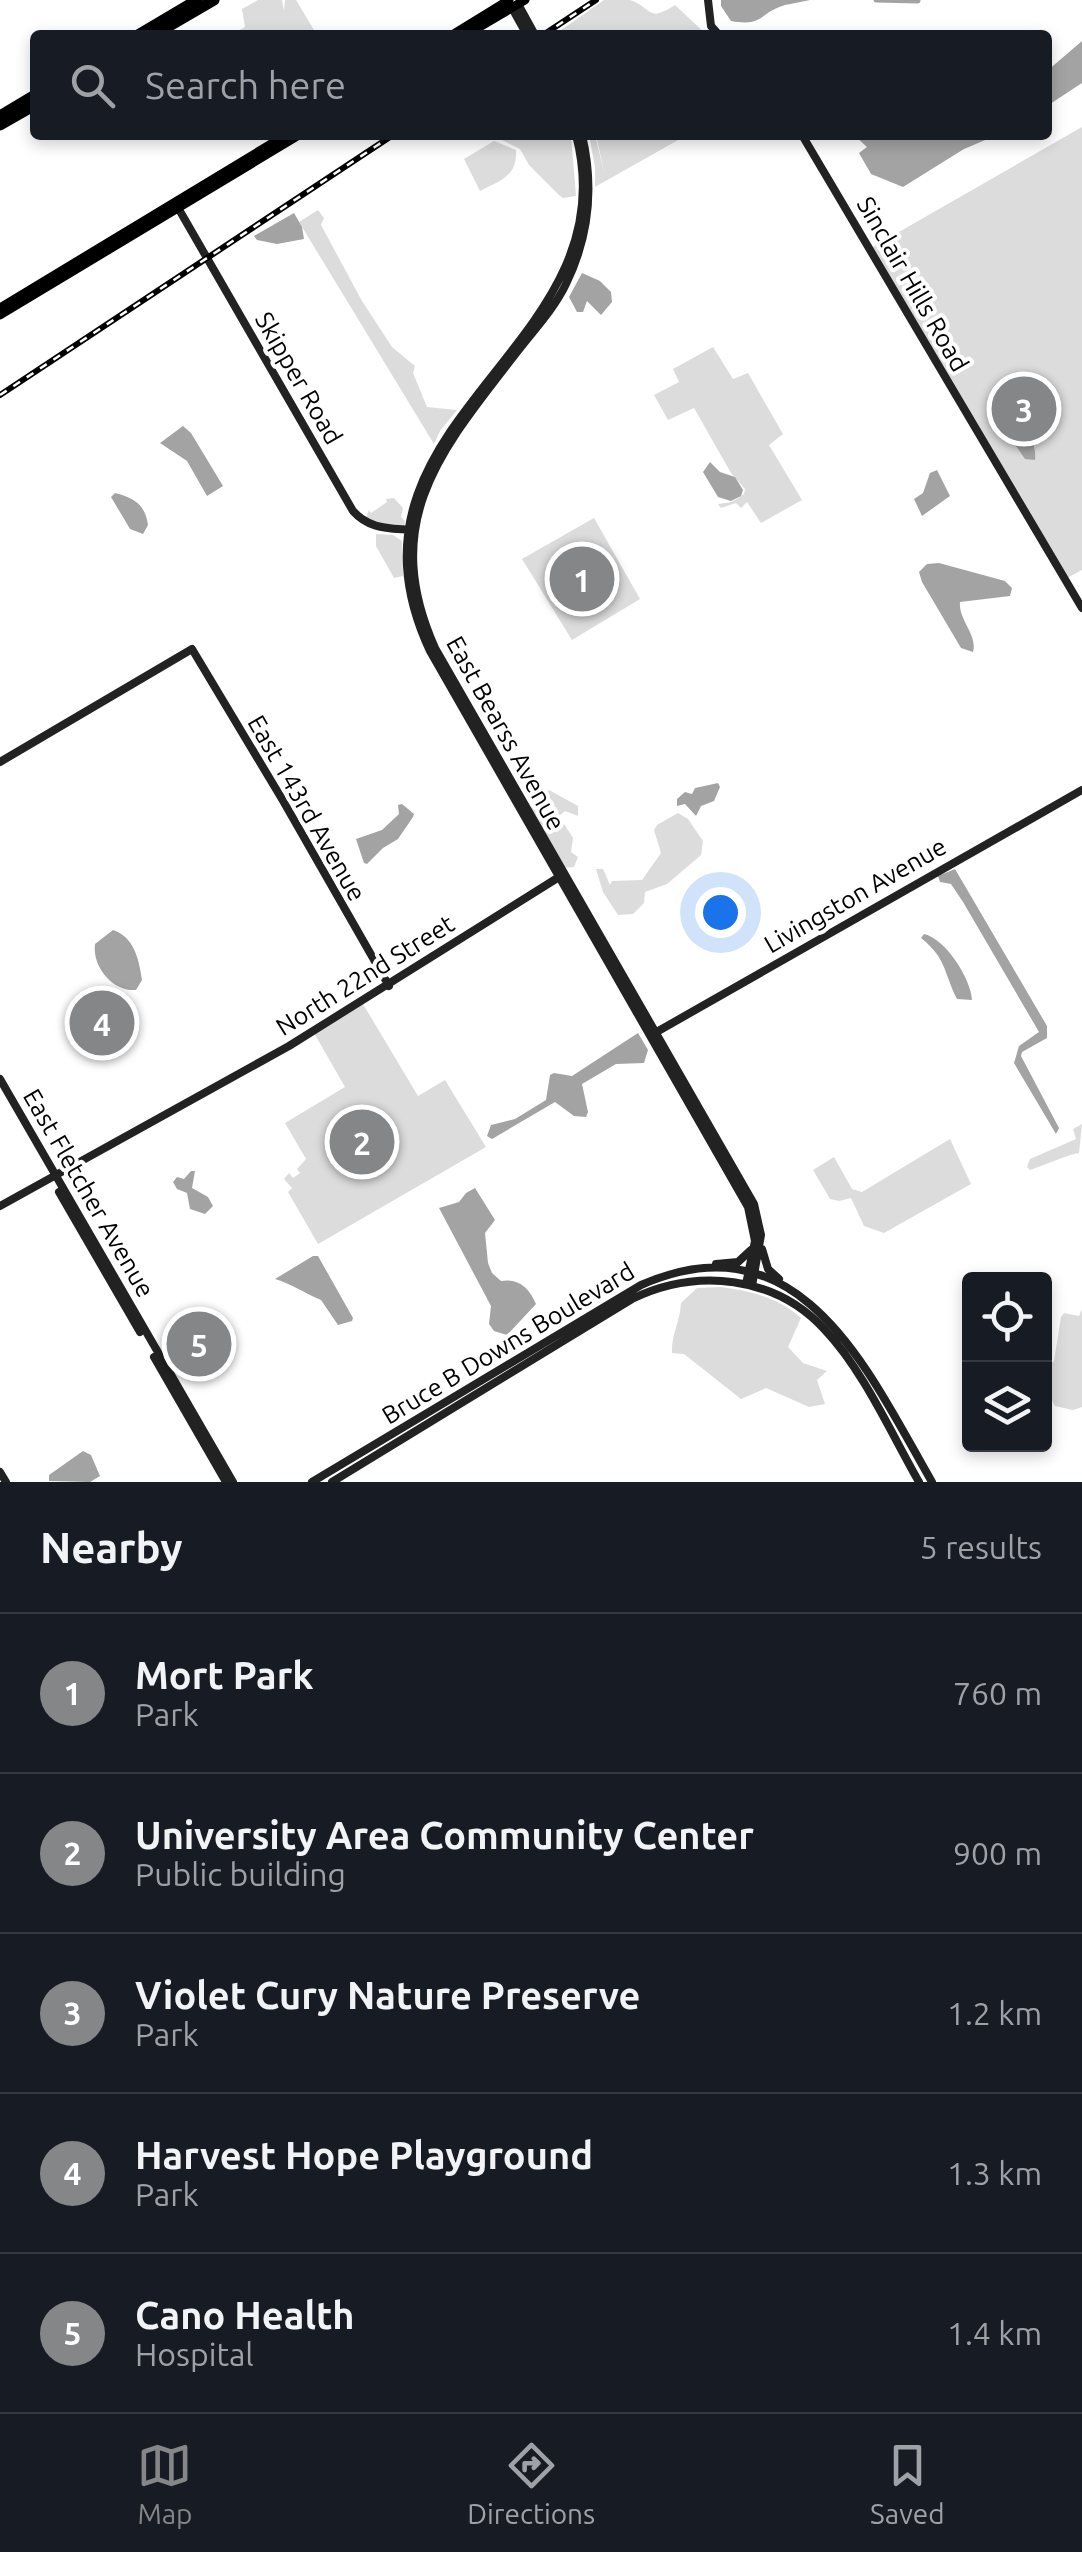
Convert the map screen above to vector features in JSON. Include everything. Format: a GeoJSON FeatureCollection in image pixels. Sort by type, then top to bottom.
{"type":"FeatureCollection","features":[{"type":"Feature","properties":{"kind":"highway"},"geometry":{"type":"LineString","coordinates":[[147,30],[198,0]]}},
{"type":"Feature","properties":{"kind":"highway"},"geometry":{"type":"LineString","coordinates":[[163,30],[214,0]]}},
{"type":"Feature","properties":{"kind":"highway"},"geometry":{"type":"LineString","coordinates":[[0,116],[30,98]]}},
{"type":"Feature","properties":{"kind":"highway"},"geometry":{"type":"LineString","coordinates":[[0,125],[30,108]]}},
{"type":"Feature","properties":{"kind":"main road"},"geometry":{"type":"LineString","coordinates":[[708,0],[714,30]]}},
{"type":"Feature","properties":{"kind":"main road"},"geometry":{"type":"LineString","coordinates":[[461,30],[513,2]]}},
{"type":"Feature","properties":{"kind":"main road"},"geometry":{"type":"LineString","coordinates":[[473,30],[513,2]]}},
{"type":"Feature","properties":{"kind":"main road"},"geometry":{"type":"LineString","coordinates":[[513,2],[525,30]]}},
{"type":"Feature","properties":{"kind":"main road"},"geometry":{"type":"LineString","coordinates":[[513,2],[532,30]]}},
{"type":"Feature","properties":{"kind":"main road"},"geometry":{"type":"LineString","coordinates":[[0,308],[278,140]]}},
{"type":"Feature","properties":{"kind":"main road"},"geometry":{"type":"LineString","coordinates":[[0,316],[174,204],[290,140]]}},
{"type":"Feature","properties":{"kind":"main road","name":"East Bearss Avenue"},"geometry":{"type":"LineString","coordinates":[[580,140],[589,192],[585,230],[575,263],[552,307],[440,455],[412,530],[414,573],[422,625],[432,649],[560,877],[754,1204],[760,1226],[749,1285]]}},
{"type":"Feature","properties":{"kind":"main road","name":"Sinclair Hills Road"},"geometry":{"type":"LineString","coordinates":[[805,140],[1082,608]]}},
{"type":"Feature","properties":{"kind":"main road","name":"Skipper Road"},"geometry":{"type":"LineString","coordinates":[[174,204],[354,511],[363,522],[374,526],[412,530]]}},
{"type":"Feature","properties":{"kind":"main road","name":"East 143rd Avenue"},"geometry":{"type":"LineString","coordinates":[[0,762],[192,650],[388,986]]}},
{"type":"Feature","properties":{"kind":"main road","name":"Livingston Avenue"},"geometry":{"type":"LineString","coordinates":[[652,1034],[1082,790]]}},
{"type":"Feature","properties":{"kind":"main road","name":"North 22nd Street"},"geometry":{"type":"LineString","coordinates":[[0,1208],[137,1134],[388,986],[560,877]]}},
{"type":"Feature","properties":{"kind":"main road","name":"East Fletcher Avenue"},"geometry":{"type":"LineString","coordinates":[[0,1079],[192,1424],[229,1482]]}},
{"type":"Feature","properties":{"kind":"main road","name":"East Fletcher Avenue"},"geometry":{"type":"LineString","coordinates":[[0,1088],[215,1450],[229,1482]]}},
{"type":"Feature","properties":{"kind":"main road","name":"North 22nd Street"},"geometry":{"type":"LineString","coordinates":[[54,1178],[166,1115]]}},
{"type":"Feature","properties":{"kind":"main road"},"geometry":{"type":"LineString","coordinates":[[137,1134],[144,1125]]}},
{"type":"Feature","properties":{"kind":"main road"},"geometry":{"type":"LineString","coordinates":[[692,1269],[738,1262],[758,1244],[772,1274],[798,1290],[801,1297]]}},
{"type":"Feature","properties":{"kind":"main road","name":"Bruce B Downs Boulevard"},"geometry":{"type":"LineString","coordinates":[[332,1482],[360,1465],[392,1435],[634,1289],[667,1275],[718,1268],[752,1274],[801,1297],[836,1326],[856,1352],[932,1482]]}},
{"type":"Feature","properties":{"kind":"main road","name":"Bruce B Downs Boulevard"},"geometry":{"type":"LineString","coordinates":[[312,1482],[383,1446],[646,1293],[694,1281],[749,1285],[793,1304],[826,1330],[846,1356],[918,1482]]}},
{"type":"Feature","properties":{"kind":"main road"},"geometry":{"type":"LineString","coordinates":[[192,1424],[215,1450]]}},
{"type":"Feature","properties":{"kind":"main road"},"geometry":{"type":"LineString","coordinates":[[0,1472],[6,1482]]}},
{"type":"Feature","properties":{"kind":"shaded area"},"geometry":{"type":"Polygon","coordinates":[[[258,0],[282,0],[284,11],[285,0],[296,0],[314,30],[240,30],[245,27],[242,9],[258,0]]]}},
{"type":"Feature","properties":{"kind":"shaded area"},"geometry":{"type":"Polygon","coordinates":[[[604,0],[630,0],[655,13],[675,5],[702,30],[561,30],[604,0]]]}},
{"type":"Feature","properties":{"kind":"shaded area"},"geometry":{"type":"Polygon","coordinates":[[[721,0],[810,0],[776,8],[755,21],[742,22],[731,21],[721,0]]]}},
{"type":"Feature","properties":{"kind":"shaded area"},"geometry":{"type":"Polygon","coordinates":[[[1082,41],[1082,83],[1052,103],[1052,67],[1082,41]]]}},
{"type":"Feature","properties":{"kind":"shaded area"},"geometry":{"type":"Polygon","coordinates":[[[1082,127],[1082,570],[1065,579],[871,248],[1082,127]]]}},
{"type":"Feature","properties":{"kind":"shaded area"},"geometry":{"type":"Polygon","coordinates":[[[502,140],[571,140],[576,196],[559,195],[529,165],[520,149],[502,140]]]}},
{"type":"Feature","properties":{"kind":"shaded area"},"geometry":{"type":"Polygon","coordinates":[[[590,140],[596,140],[605,176],[597,140],[678,140],[595,187],[590,140]]]}},
{"type":"Feature","properties":{"kind":"shaded area"},"geometry":{"type":"Polygon","coordinates":[[[859,140],[985,140],[903,187],[871,174],[859,153],[867,147],[859,140]]]}},
{"type":"Feature","properties":{"kind":"shaded area"},"geometry":{"type":"Polygon","coordinates":[[[494,141],[516,150],[516,159],[507,176],[480,191],[464,159],[494,141]]]}},
{"type":"Feature","properties":{"kind":"shaded area"},"geometry":{"type":"Polygon","coordinates":[[[318,210],[324,218],[321,225],[362,301],[392,347],[415,366],[413,373],[427,407],[457,410],[434,444],[299,222],[318,210]]]}},
{"type":"Feature","properties":{"kind":"shaded area"},"geometry":{"type":"Polygon","coordinates":[[[294,213],[304,239],[277,244],[254,236],[294,213]]]}},
{"type":"Feature","properties":{"kind":"shaded area"},"geometry":{"type":"Polygon","coordinates":[[[582,273],[600,281],[611,292],[612,302],[601,315],[587,301],[583,312],[577,312],[569,297],[582,273]]]}},
{"type":"Feature","properties":{"kind":"shaded area"},"geometry":{"type":"Polygon","coordinates":[[[713,347],[733,379],[748,373],[783,434],[769,445],[802,500],[761,523],[747,502],[741,508],[736,503],[721,508],[718,504],[732,502],[745,489],[731,473],[694,408],[668,420],[654,395],[679,382],[673,369],[713,347]]]}},
{"type":"Feature","properties":{"kind":"shaded area"},"geometry":{"type":"Polygon","coordinates":[[[994,397],[1024,423],[1033,442],[1035,460],[1025,459],[993,413],[994,397]]]}},
{"type":"Feature","properties":{"kind":"shaded area"},"geometry":{"type":"Polygon","coordinates":[[[183,426],[223,486],[207,496],[187,461],[160,443],[183,426]]]}},
{"type":"Feature","properties":{"kind":"shaded area"},"geometry":{"type":"Polygon","coordinates":[[[710,462],[720,472],[735,477],[743,490],[741,496],[731,501],[718,497],[703,472],[710,462]]]}},
{"type":"Feature","properties":{"kind":"shaded area"},"geometry":{"type":"Polygon","coordinates":[[[937,470],[950,496],[922,516],[914,499],[923,493],[930,473],[937,470]]]}},
{"type":"Feature","properties":{"kind":"shaded area"},"geometry":{"type":"Polygon","coordinates":[[[115,493],[141,507],[148,525],[143,534],[130,529],[111,497],[115,493]]]}},
{"type":"Feature","properties":{"kind":"shaded area"},"geometry":{"type":"Polygon","coordinates":[[[394,498],[403,508],[404,527],[365,520],[369,510],[371,513],[386,499],[394,498]]]}},
{"type":"Feature","properties":{"kind":"shaded area"},"geometry":{"type":"Polygon","coordinates":[[[594,518],[640,599],[572,640],[522,559],[594,518]]]}},
{"type":"Feature","properties":{"kind":"shaded area"},"geometry":{"type":"Polygon","coordinates":[[[376,534],[393,535],[402,541],[403,576],[394,578],[376,546],[376,534]]]}},
{"type":"Feature","properties":{"kind":"shaded area"},"geometry":{"type":"Polygon","coordinates":[[[939,563],[1005,581],[1012,588],[1010,596],[960,602],[973,640],[973,652],[961,648],[922,582],[919,572],[927,564],[939,563]]]}},
{"type":"Feature","properties":{"kind":"shaded area"},"geometry":{"type":"Polygon","coordinates":[[[718,783],[714,801],[701,806],[696,816],[685,804],[677,806],[677,799],[685,792],[692,794],[695,788],[718,783]]]}},
{"type":"Feature","properties":{"kind":"shaded area"},"geometry":{"type":"Polygon","coordinates":[[[549,790],[578,806],[578,816],[565,811],[559,816],[573,838],[571,852],[578,857],[574,867],[563,868],[530,809],[549,790]]]}},
{"type":"Feature","properties":{"kind":"shaded area"},"geometry":{"type":"Polygon","coordinates":[[[402,804],[413,817],[398,839],[364,863],[356,839],[382,830],[399,814],[398,805],[402,804]]]}},
{"type":"Feature","properties":{"kind":"shaded area"},"geometry":{"type":"Polygon","coordinates":[[[678,813],[688,819],[703,841],[701,855],[667,884],[645,892],[644,903],[633,914],[618,915],[603,892],[596,869],[603,869],[610,885],[612,881],[642,880],[661,853],[654,830],[678,813]]]}},
{"type":"Feature","properties":{"kind":"shaded area"},"geometry":{"type":"Polygon","coordinates":[[[955,869],[1047,1026],[1047,1038],[1021,1056],[1059,1128],[1056,1134],[1014,1063],[1019,1046],[1039,1032],[963,902],[951,884],[940,882],[938,876],[955,869]]]}},
{"type":"Feature","properties":{"kind":"shaded area"},"geometry":{"type":"Polygon","coordinates":[[[113,930],[131,943],[137,957],[142,980],[136,990],[112,982],[97,961],[95,944],[113,930]]]}},
{"type":"Feature","properties":{"kind":"shaded area"},"geometry":{"type":"Polygon","coordinates":[[[924,934],[941,943],[956,961],[972,1000],[957,999],[940,959],[921,938],[924,934]]]}},
{"type":"Feature","properties":{"kind":"shaded area"},"geometry":{"type":"Polygon","coordinates":[[[363,1004],[418,1096],[445,1080],[486,1147],[318,1244],[284,1179],[289,1173],[293,1178],[300,1173],[297,1169],[306,1159],[285,1123],[345,1087],[314,1033],[363,1004]]]}},
{"type":"Feature","properties":{"kind":"shaded area"},"geometry":{"type":"Polygon","coordinates":[[[638,1033],[648,1050],[644,1063],[616,1064],[582,1084],[586,1117],[574,1116],[555,1102],[492,1139],[487,1136],[491,1125],[515,1119],[546,1100],[550,1075],[572,1076],[638,1033]]]}},
{"type":"Feature","properties":{"kind":"shaded area"},"geometry":{"type":"Polygon","coordinates":[[[1082,1124],[1079,1153],[1030,1170],[1027,1167],[1030,1159],[1076,1139],[1073,1129],[1082,1124]]]}},
{"type":"Feature","properties":{"kind":"shaded area"},"geometry":{"type":"Polygon","coordinates":[[[950,1139],[971,1184],[884,1233],[864,1226],[851,1198],[830,1199],[813,1170],[834,1157],[852,1189],[862,1192],[950,1139]]]}},
{"type":"Feature","properties":{"kind":"shaded area"},"geometry":{"type":"Polygon","coordinates":[[[195,1171],[192,1188],[208,1197],[213,1206],[205,1214],[190,1209],[187,1193],[177,1189],[173,1182],[177,1177],[184,1179],[195,1171]]]}},
{"type":"Feature","properties":{"kind":"shaded area"},"geometry":{"type":"Polygon","coordinates":[[[475,1188],[495,1220],[485,1233],[492,1273],[501,1281],[523,1285],[536,1304],[507,1335],[494,1331],[489,1324],[491,1306],[439,1208],[459,1202],[475,1188]]]}},
{"type":"Feature","properties":{"kind":"shaded area"},"geometry":{"type":"Polygon","coordinates":[[[318,1256],[352,1321],[338,1325],[321,1300],[275,1279],[318,1256]]]}},
{"type":"Feature","properties":{"kind":"shaded area"},"geometry":{"type":"Polygon","coordinates":[[[721,1287],[764,1296],[801,1318],[788,1347],[803,1363],[827,1371],[817,1380],[825,1404],[809,1407],[766,1388],[741,1399],[684,1354],[672,1353],[681,1303],[697,1288],[721,1287]]]}},
{"type":"Feature","properties":{"kind":"shaded area"},"geometry":{"type":"Polygon","coordinates":[[[1082,1309],[1082,1407],[1073,1410],[1055,1406],[1052,1401],[1052,1363],[1061,1317],[1064,1313],[1079,1316],[1082,1309]]]}},
{"type":"Feature","properties":{"kind":"shaded area"},"geometry":{"type":"Polygon","coordinates":[[[83,1451],[91,1455],[100,1476],[90,1482],[49,1481],[49,1475],[83,1451]]]}},
{"type":"Feature","properties":{"kind":"waterway"},"geometry":{"type":"LineString","coordinates":[[876,0],[918,1]]}},
{"type":"Feature","properties":{"kind":"railway"},"geometry":{"type":"LineString","coordinates":[[551,30],[596,0]]}},
{"type":"Feature","properties":{"kind":"railway"},"geometry":{"type":"LineString","coordinates":[[0,395],[385,140]]}},
{"type":"Feature","properties":{"kind":"place","name":"Violet Cury Nature Preserve"},"geometry":{"type":"Point","coordinates":[1024,409]}},
{"type":"Feature","properties":{"kind":"place","name":"Mort Park"},"geometry":{"type":"Point","coordinates":[582,579]}},
{"type":"Feature","properties":{"kind":"place","name":"Harvest Hope Playground"},"geometry":{"type":"Point","coordinates":[102,1023]}},
{"type":"Feature","properties":{"kind":"place","name":"University Area Community Center"},"geometry":{"type":"Point","coordinates":[362,1142]}},
{"type":"Feature","properties":{"kind":"place","name":"Cano Health"},"geometry":{"type":"Point","coordinates":[199,1344]}}]}
